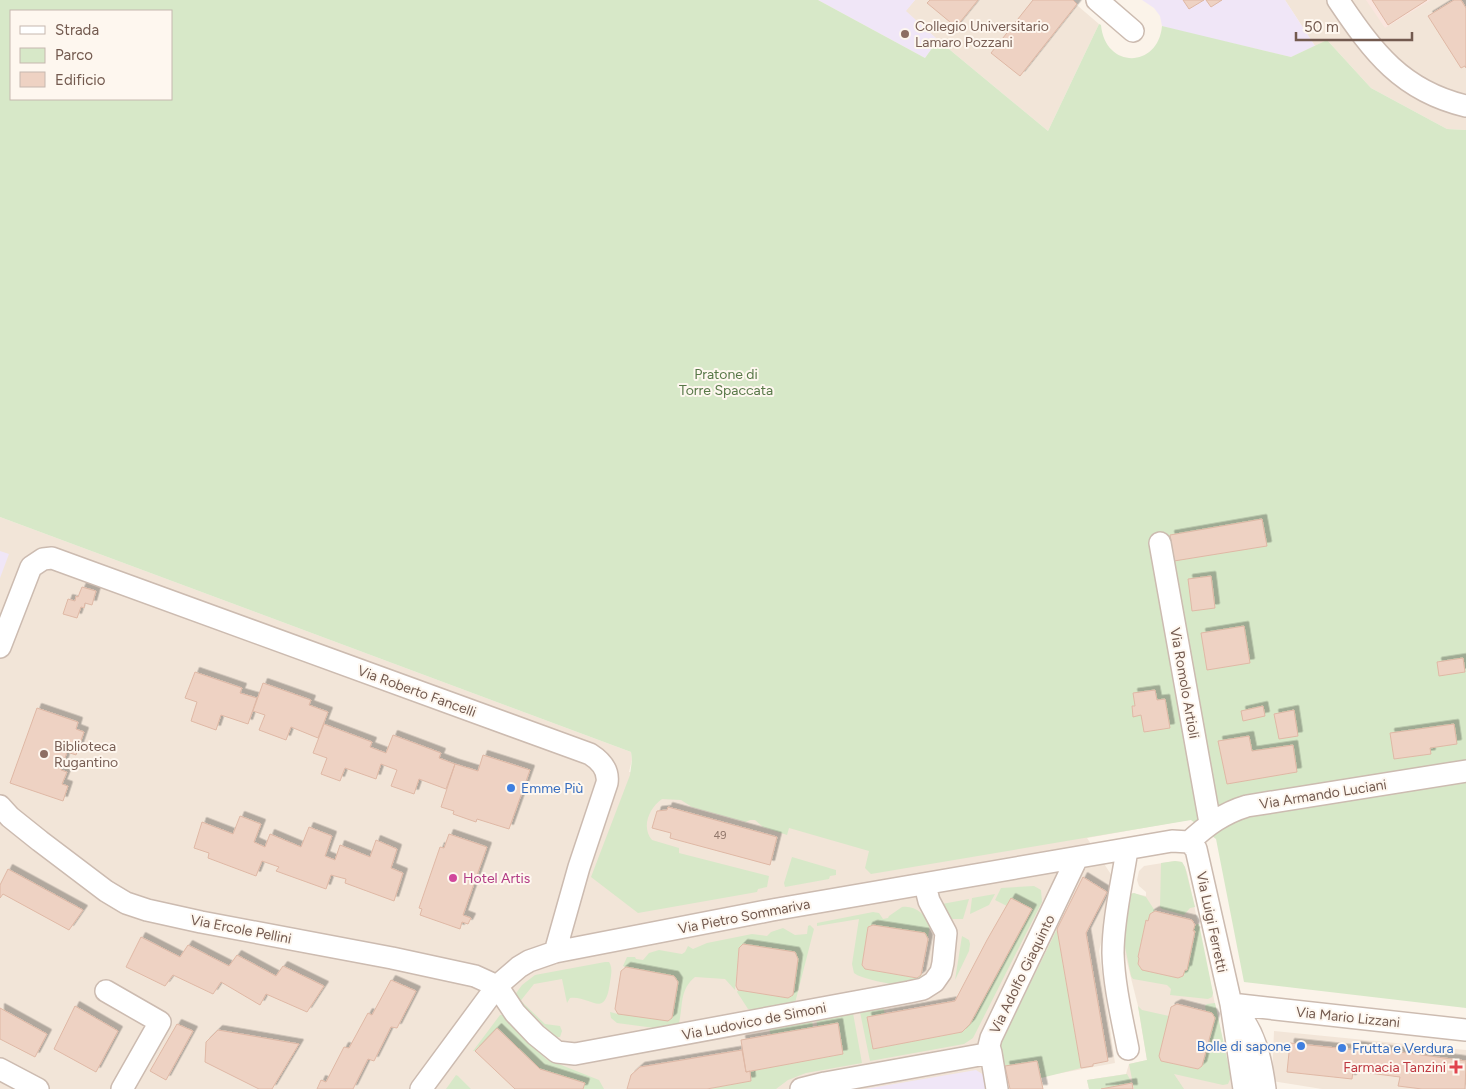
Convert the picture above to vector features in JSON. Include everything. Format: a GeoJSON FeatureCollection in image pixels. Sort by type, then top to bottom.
{"type":"FeatureCollection","features":[{"type":"Feature","properties":{"kind":"street"},"geometry":{"type":"LineString","coordinates":[[1097,0],[1134,31]]}},
{"type":"Feature","properties":{"kind":"street"},"geometry":{"type":"LineString","coordinates":[[1338,0],[1367,42],[1391,67],[1426,92],[1438,98],[1466,106]]}},
{"type":"Feature","properties":{"kind":"street","name":"Via Romolo Artioli"},"geometry":{"type":"LineString","coordinates":[[1160,543],[1210,824]]}},
{"type":"Feature","properties":{"kind":"street","name":"Via Roberto Fancelli"},"geometry":{"type":"LineString","coordinates":[[0,647],[33,564],[43,559],[52,558],[582,751],[596,758],[606,770],[607,783],[579,866],[555,952]]}},
{"type":"Feature","properties":{"kind":"street","name":"Via Armando Luciani"},"geometry":{"type":"LineString","coordinates":[[1189,842],[1210,824],[1231,812],[1256,804],[1466,771]]}},
{"type":"Feature","properties":{"kind":"street","name":"Via Ercole Pellini"},"geometry":{"type":"LineString","coordinates":[[3,817],[40,841],[115,897],[147,910],[447,969],[475,976],[497,986]]}},
{"type":"Feature","properties":{"kind":"street","name":"Via Pietro Sommariva"},"geometry":{"type":"LineString","coordinates":[[421,1089],[497,986],[529,961],[555,952],[772,910],[1172,841],[1189,842]]}},
{"type":"Feature","properties":{"kind":"street","name":"Via Luigi Ferretti"},"geometry":{"type":"LineString","coordinates":[[1189,842],[1196,849],[1230,1004],[1244,1089]]}},
{"type":"Feature","properties":{"kind":"street"},"geometry":{"type":"LineString","coordinates":[[1127,850],[1113,955],[1128,1049]]}},
{"type":"Feature","properties":{"kind":"street","name":"Via Adolfo Giaquinto"},"geometry":{"type":"LineString","coordinates":[[801,1089],[991,1053],[989,1046],[991,1038],[1077,858]]}},
{"type":"Feature","properties":{"kind":"street","name":"Via Ludovico de Simoni"},"geometry":{"type":"LineString","coordinates":[[497,986],[511,1007],[536,1035],[558,1052],[570,1054],[923,989],[934,982],[941,972],[946,938],[943,925],[929,901],[925,884]]}},
{"type":"Feature","properties":{"kind":"street"},"geometry":{"type":"LineString","coordinates":[[106,990],[160,1022],[122,1089]]}},
{"type":"Feature","properties":{"kind":"street","name":"Via Luigi Ferretti"},"geometry":{"type":"LineString","coordinates":[[1230,1004],[1244,1020],[1252,1036],[1261,1062],[1266,1089]]}},
{"type":"Feature","properties":{"kind":"street","name":"Via Mario Lizzani"},"geometry":{"type":"LineString","coordinates":[[1230,1004],[1466,1030]]}},
{"type":"Feature","properties":{"kind":"street"},"geometry":{"type":"LineString","coordinates":[[991,1053],[997,1089]]}},
{"type":"Feature","properties":{"kind":"street"},"geometry":{"type":"LineString","coordinates":[[0,1069],[38,1089]]}},
{"type":"Feature","properties":{"kind":"shaded area","name":"Collegio Universitario Lamaro Pozzani"},"geometry":{"type":"Polygon","coordinates":[[[818,0],[915,0],[906,11],[938,40],[925,58],[818,0]]]}},
{"type":"Feature","properties":{"kind":"shaded area"},"geometry":{"type":"Polygon","coordinates":[[[915,0],[1071,0],[1099,24],[1048,131],[905,11],[915,0]]]}},
{"type":"Feature","properties":{"kind":"shaded area"},"geometry":{"type":"Polygon","coordinates":[[[1142,0],[1285,0],[1315,46],[1291,57],[1183,32],[1162,26],[1160,16],[1154,8],[1142,0]]]}},
{"type":"Feature","properties":{"kind":"shaded area"},"geometry":{"type":"Polygon","coordinates":[[[1285,0],[1466,0],[1466,130],[1447,129],[1371,88],[1327,40],[1315,46],[1285,0]]]}},
{"type":"Feature","properties":{"kind":"shaded area"},"geometry":{"type":"Polygon","coordinates":[[[1366,0],[1431,0],[1385,28],[1366,0]]]}},
{"type":"Feature","properties":{"kind":"shaded area"},"geometry":{"type":"Polygon","coordinates":[[[0,517],[631,752],[632,760],[629,772],[1194,819],[1087,838],[1116,882],[1099,951],[1115,1063],[1040,1077],[1042,1089],[0,1089],[0,517]]]}},
{"type":"Feature","properties":{"kind":"shaded area"},"geometry":{"type":"Polygon","coordinates":[[[0,551],[9,554],[0,578],[0,551]]]}},
{"type":"Feature","properties":{"kind":"shaded area"},"geometry":{"type":"Polygon","coordinates":[[[1175,861],[1182,862],[1187,872],[1233,1089],[1089,1089],[1087,1080],[1126,1074],[1129,1064],[1147,1060],[1138,1006],[1124,950],[1132,893],[1146,896],[1146,892],[1139,886],[1137,880],[1139,871],[1144,866],[1175,861]]]}},
{"type":"Feature","properties":{"kind":"shaded area"},"geometry":{"type":"Polygon","coordinates":[[[1274,1031],[1466,1050],[1466,1089],[1322,1089],[1272,1081],[1274,1031]]]}},
{"type":"Feature","properties":{"kind":"shaded area"},"geometry":{"type":"Polygon","coordinates":[[[976,1070],[984,1075],[986,1089],[865,1089],[976,1070]]]}},
{"type":"Feature","properties":{"kind":"green space","name":"Pratone di Torre Spaccata"},"geometry":{"type":"Polygon","coordinates":[[[0,0],[818,0],[925,58],[938,40],[1048,131],[1099,24],[1112,50],[1121,56],[1132,58],[1142,56],[1151,50],[1158,40],[1162,26],[1291,57],[1327,40],[1371,88],[1447,129],[1466,130],[1466,1008],[1244,982],[1216,839],[1191,820],[871,874],[865,868],[869,851],[789,828],[787,835],[763,827],[755,820],[746,822],[692,807],[681,800],[662,799],[653,807],[648,818],[647,829],[652,840],[679,848],[679,853],[769,876],[767,887],[758,889],[757,892],[638,913],[591,877],[630,775],[631,752],[0,517],[0,0]]]}},
{"type":"Feature","properties":{"kind":"green space"},"geometry":{"type":"Polygon","coordinates":[[[792,857],[836,870],[836,875],[830,876],[829,879],[785,887],[784,883],[792,857]]]}},
{"type":"Feature","properties":{"kind":"green space"},"geometry":{"type":"Polygon","coordinates":[[[1182,862],[1185,867],[1195,907],[1190,908],[1184,915],[1160,907],[1161,863],[1182,862]]]}},
{"type":"Feature","properties":{"kind":"green space"},"geometry":{"type":"Polygon","coordinates":[[[1034,886],[1041,890],[1042,902],[973,1038],[964,1044],[870,1061],[860,1012],[883,1008],[885,1014],[867,1017],[873,1049],[962,1032],[970,1024],[1031,909],[1007,906],[995,900],[1001,888],[1034,886]]]}},
{"type":"Feature","properties":{"kind":"green space"},"geometry":{"type":"Polygon","coordinates":[[[1134,893],[1146,897],[1155,911],[1150,914],[1148,921],[1146,921],[1138,957],[1138,964],[1142,970],[1178,978],[1183,976],[1185,970],[1187,970],[1195,931],[1193,931],[1195,925],[1199,924],[1213,993],[1212,997],[1208,999],[1170,995],[1171,989],[1167,985],[1133,979],[1124,942],[1130,894],[1134,893]]]}},
{"type":"Feature","properties":{"kind":"green space"},"geometry":{"type":"Polygon","coordinates":[[[995,894],[989,905],[970,914],[972,898],[995,894]]]}},
{"type":"Feature","properties":{"kind":"green space"},"geometry":{"type":"Polygon","coordinates":[[[969,899],[963,919],[951,919],[942,904],[969,899]]]}},
{"type":"Feature","properties":{"kind":"green space"},"geometry":{"type":"Polygon","coordinates":[[[902,907],[915,909],[925,917],[930,925],[928,939],[925,934],[873,925],[868,927],[862,965],[865,969],[916,978],[921,975],[925,954],[921,978],[908,985],[879,982],[854,973],[852,964],[859,919],[817,926],[817,923],[873,912],[879,913],[883,919],[902,907]]]}},
{"type":"Feature","properties":{"kind":"green space"},"geometry":{"type":"Polygon","coordinates":[[[810,925],[814,929],[795,1003],[758,1010],[748,1009],[737,992],[738,990],[788,998],[793,995],[798,959],[795,952],[743,944],[739,948],[735,990],[725,979],[695,977],[686,988],[678,1026],[662,1029],[617,1023],[611,1018],[610,1012],[618,1014],[678,982],[674,976],[623,966],[627,957],[643,960],[649,953],[659,950],[682,954],[688,946],[693,949],[707,943],[752,934],[767,936],[771,932],[783,928],[795,935],[807,934],[808,926],[810,925]]]}},
{"type":"Feature","properties":{"kind":"green space"},"geometry":{"type":"Polygon","coordinates":[[[1057,929],[1081,1068],[1041,1078],[1037,1061],[1005,1066],[999,1047],[1057,929]]]}},
{"type":"Feature","properties":{"kind":"green space"},"geometry":{"type":"Polygon","coordinates":[[[962,936],[969,940],[969,951],[955,980],[962,936]]]}},
{"type":"Feature","properties":{"kind":"green space"},"geometry":{"type":"Polygon","coordinates":[[[605,962],[610,964],[611,974],[608,994],[605,1001],[601,1003],[596,1004],[578,998],[570,998],[567,1003],[562,979],[534,984],[522,999],[521,1001],[545,1024],[560,1026],[562,1031],[560,1037],[556,1037],[514,996],[522,985],[535,975],[605,962]]]}},
{"type":"Feature","properties":{"kind":"green space"},"geometry":{"type":"Polygon","coordinates":[[[1215,1003],[1231,1077],[1228,1084],[1223,1085],[1174,1074],[1184,1089],[1134,1089],[1129,1064],[1147,1060],[1138,1006],[1142,1010],[1169,1016],[1159,1056],[1161,1061],[1198,1069],[1202,1066],[1215,1018],[1212,1013],[1206,1011],[1205,1006],[1215,1003]]]}},
{"type":"Feature","properties":{"kind":"green space"},"geometry":{"type":"Polygon","coordinates":[[[853,1013],[862,1063],[806,1073],[788,1080],[776,1089],[707,1089],[751,1081],[750,1071],[843,1054],[838,1023],[818,1027],[816,1020],[853,1013]]]}},
{"type":"Feature","properties":{"kind":"green space"},"geometry":{"type":"Polygon","coordinates":[[[500,1015],[503,1015],[546,1059],[599,1080],[604,1089],[583,1089],[584,1083],[540,1069],[498,1028],[473,1051],[500,1015]]]}},
{"type":"Feature","properties":{"kind":"green space"},"geometry":{"type":"Polygon","coordinates":[[[812,1020],[813,1027],[771,1035],[769,1028],[812,1020]]]}},
{"type":"Feature","properties":{"kind":"green space"},"geometry":{"type":"Polygon","coordinates":[[[1127,1074],[1132,1083],[1101,1089],[1089,1089],[1087,1080],[1127,1074]]]}},
{"type":"Feature","properties":{"kind":"green space"},"geometry":{"type":"Polygon","coordinates":[[[456,1075],[458,1076],[471,1089],[446,1089],[456,1075]]]}},
{"type":"Feature","properties":{"kind":"building"},"geometry":{"type":"Polygon","coordinates":[[[930,0],[978,0],[956,27],[927,3],[930,0]]]}},
{"type":"Feature","properties":{"kind":"building"},"geometry":{"type":"Polygon","coordinates":[[[1033,0],[1073,0],[1077,4],[1020,76],[991,53],[1033,0]]]}},
{"type":"Feature","properties":{"kind":"building"},"geometry":{"type":"Polygon","coordinates":[[[1183,0],[1204,0],[1189,9],[1183,0]]]}},
{"type":"Feature","properties":{"kind":"building"},"geometry":{"type":"Polygon","coordinates":[[[1206,0],[1222,0],[1211,7],[1206,0]]]}},
{"type":"Feature","properties":{"kind":"building"},"geometry":{"type":"Polygon","coordinates":[[[1372,0],[1427,0],[1388,25],[1372,0]]]}},
{"type":"Feature","properties":{"kind":"building"},"geometry":{"type":"Polygon","coordinates":[[[1454,0],[1461,0],[1466,8],[1466,68],[1465,66],[1461,68],[1428,16],[1454,0]]]}},
{"type":"Feature","properties":{"kind":"building"},"geometry":{"type":"Polygon","coordinates":[[[1262,519],[1267,546],[1174,561],[1170,535],[1262,519]]]}},
{"type":"Feature","properties":{"kind":"building"},"geometry":{"type":"Polygon","coordinates":[[[1211,576],[1215,608],[1192,611],[1188,579],[1211,576]]]}},
{"type":"Feature","properties":{"kind":"building"},"geometry":{"type":"Polygon","coordinates":[[[82,587],[96,591],[92,605],[85,603],[84,608],[81,607],[77,618],[63,614],[68,599],[75,601],[82,587]]]}},
{"type":"Feature","properties":{"kind":"building"},"geometry":{"type":"Polygon","coordinates":[[[1244,626],[1250,663],[1207,670],[1201,633],[1244,626]]]}},
{"type":"Feature","properties":{"kind":"building"},"geometry":{"type":"Polygon","coordinates":[[[1463,658],[1465,672],[1439,676],[1437,662],[1463,658]]]}},
{"type":"Feature","properties":{"kind":"building"},"geometry":{"type":"Polygon","coordinates":[[[195,672],[242,688],[240,693],[257,698],[248,724],[221,715],[216,730],[191,721],[197,702],[185,698],[195,672]]]}},
{"type":"Feature","properties":{"kind":"building"},"geometry":{"type":"Polygon","coordinates":[[[263,683],[311,700],[309,705],[328,712],[318,738],[291,727],[286,740],[259,730],[265,715],[253,711],[263,683]]]}},
{"type":"Feature","properties":{"kind":"building"},"geometry":{"type":"Polygon","coordinates":[[[1155,690],[1157,700],[1165,699],[1170,728],[1144,732],[1141,715],[1133,717],[1132,706],[1135,706],[1133,693],[1155,690]]]}},
{"type":"Feature","properties":{"kind":"building"},"geometry":{"type":"Polygon","coordinates":[[[1263,706],[1265,716],[1243,721],[1241,711],[1263,706]]]}},
{"type":"Feature","properties":{"kind":"building","name":"Biblioteca Rugantino"},"geometry":{"type":"Polygon","coordinates":[[[37,708],[78,722],[76,729],[84,732],[76,755],[67,752],[61,770],[67,772],[62,784],[68,786],[63,801],[10,783],[37,708]]]}},
{"type":"Feature","properties":{"kind":"building"},"geometry":{"type":"Polygon","coordinates":[[[1294,710],[1298,736],[1279,739],[1274,714],[1294,710]]]}},
{"type":"Feature","properties":{"kind":"building"},"geometry":{"type":"Polygon","coordinates":[[[324,724],[372,742],[370,747],[386,753],[393,735],[441,753],[439,758],[455,764],[446,789],[419,779],[414,794],[391,786],[397,770],[381,764],[376,779],[345,768],[340,781],[321,774],[327,758],[313,753],[324,724]]]}},
{"type":"Feature","properties":{"kind":"building"},"geometry":{"type":"Polygon","coordinates":[[[1454,724],[1457,744],[1430,748],[1431,754],[1394,759],[1390,733],[1454,724]]]}},
{"type":"Feature","properties":{"kind":"building"},"geometry":{"type":"Polygon","coordinates":[[[1249,736],[1252,751],[1293,745],[1297,772],[1227,784],[1218,741],[1249,736]]]}},
{"type":"Feature","properties":{"kind":"building"},"geometry":{"type":"Polygon","coordinates":[[[483,755],[530,770],[509,829],[477,819],[476,822],[453,814],[454,811],[441,807],[455,764],[478,771],[483,755]]]}},
{"type":"Feature","properties":{"kind":"building"},"geometry":{"type":"Polygon","coordinates":[[[668,807],[777,837],[770,865],[670,838],[671,833],[652,828],[657,811],[667,810],[668,807]]]}},
{"type":"Feature","properties":{"kind":"building"},"geometry":{"type":"Polygon","coordinates":[[[240,816],[261,824],[254,842],[265,847],[270,834],[301,847],[309,827],[332,836],[325,856],[335,860],[340,845],[370,857],[376,840],[397,849],[391,868],[403,873],[394,901],[345,883],[346,879],[331,875],[326,889],[276,871],[279,867],[262,861],[256,876],[208,858],[209,853],[194,848],[202,822],[233,834],[240,816]]]}},
{"type":"Feature","properties":{"kind":"building","name":"Hotel Artis"},"geometry":{"type":"Polygon","coordinates":[[[449,834],[487,847],[463,915],[471,918],[468,924],[462,922],[460,929],[420,915],[422,909],[419,908],[440,847],[444,848],[449,834]]]}},
{"type":"Feature","properties":{"kind":"building"},"geometry":{"type":"Polygon","coordinates":[[[8,869],[83,910],[69,930],[3,894],[0,898],[0,885],[8,869]]]}},
{"type":"Feature","properties":{"kind":"building"},"geometry":{"type":"Polygon","coordinates":[[[1083,877],[1107,892],[1086,933],[1108,1061],[1081,1068],[1057,929],[1083,877]]]}},
{"type":"Feature","properties":{"kind":"building"},"geometry":{"type":"Polygon","coordinates":[[[1011,898],[1032,909],[970,1024],[962,1032],[873,1049],[867,1017],[955,1001],[1011,898]]]}},
{"type":"Feature","properties":{"kind":"building"},"geometry":{"type":"Polygon","coordinates":[[[1155,911],[1192,920],[1195,925],[1187,970],[1185,970],[1183,976],[1178,978],[1142,970],[1138,964],[1146,920],[1148,921],[1150,914],[1155,911]]]}},
{"type":"Feature","properties":{"kind":"building"},"geometry":{"type":"Polygon","coordinates":[[[873,925],[925,933],[928,939],[921,975],[917,978],[865,969],[862,965],[868,927],[873,925]]]}},
{"type":"Feature","properties":{"kind":"building"},"geometry":{"type":"Polygon","coordinates":[[[141,937],[180,957],[188,945],[229,966],[237,955],[276,976],[283,966],[324,986],[307,1012],[266,994],[260,1005],[221,982],[213,994],[173,975],[165,986],[126,967],[141,937]]]}},
{"type":"Feature","properties":{"kind":"building"},"geometry":{"type":"Polygon","coordinates":[[[743,944],[795,952],[798,959],[793,995],[788,998],[738,990],[736,986],[739,948],[743,944]]]}},
{"type":"Feature","properties":{"kind":"building"},"geometry":{"type":"Polygon","coordinates":[[[626,967],[674,976],[678,982],[672,1018],[668,1021],[618,1014],[615,1009],[621,971],[626,967]]]}},
{"type":"Feature","properties":{"kind":"building"},"geometry":{"type":"Polygon","coordinates":[[[391,980],[416,991],[397,1028],[391,1027],[374,1061],[368,1059],[353,1089],[317,1089],[321,1080],[326,1082],[344,1047],[349,1048],[368,1013],[372,1015],[391,980]]]}},
{"type":"Feature","properties":{"kind":"building"},"geometry":{"type":"Polygon","coordinates":[[[1177,1004],[1212,1013],[1215,1018],[1202,1066],[1198,1069],[1161,1061],[1159,1056],[1171,1007],[1177,1004]]]}},
{"type":"Feature","properties":{"kind":"building"},"geometry":{"type":"Polygon","coordinates":[[[75,1006],[118,1031],[96,1072],[54,1049],[75,1006]]]}},
{"type":"Feature","properties":{"kind":"building"},"geometry":{"type":"Polygon","coordinates":[[[0,1008],[47,1034],[35,1057],[0,1039],[0,1008]]]}},
{"type":"Feature","properties":{"kind":"building"},"geometry":{"type":"Polygon","coordinates":[[[838,1023],[843,1054],[746,1072],[741,1040],[838,1023]]]}},
{"type":"Feature","properties":{"kind":"building"},"geometry":{"type":"Polygon","coordinates":[[[177,1024],[193,1031],[166,1080],[150,1071],[177,1024]]]}},
{"type":"Feature","properties":{"kind":"building"},"geometry":{"type":"Polygon","coordinates":[[[497,1028],[540,1069],[585,1083],[583,1089],[515,1089],[475,1051],[497,1028]]]}},
{"type":"Feature","properties":{"kind":"building"},"geometry":{"type":"Polygon","coordinates":[[[218,1030],[299,1044],[272,1089],[259,1089],[205,1062],[206,1042],[218,1030]]]}},
{"type":"Feature","properties":{"kind":"building"},"geometry":{"type":"Polygon","coordinates":[[[1290,1043],[1356,1050],[1356,1046],[1466,1061],[1465,1089],[1422,1089],[1398,1086],[1400,1077],[1353,1071],[1352,1079],[1287,1072],[1290,1043]]]}},
{"type":"Feature","properties":{"kind":"building"},"geometry":{"type":"Polygon","coordinates":[[[742,1050],[746,1072],[750,1071],[751,1081],[707,1089],[627,1089],[631,1075],[640,1067],[742,1050]]]}},
{"type":"Feature","properties":{"kind":"building"},"geometry":{"type":"Polygon","coordinates":[[[1037,1061],[1043,1089],[1010,1089],[1005,1066],[1037,1061]]]}},
{"type":"Feature","properties":{"kind":"building"},"geometry":{"type":"Polygon","coordinates":[[[1132,1083],[1133,1089],[1101,1089],[1132,1083]]]}},
{"type":"Feature","properties":{"kind":"place","name":"Collegio Universitario Lamaro Pozzani"},"geometry":{"type":"Point","coordinates":[905,34]}},
{"type":"Feature","properties":{"kind":"place","name":"Biblioteca Rugantino"},"geometry":{"type":"Point","coordinates":[44,754]}},
{"type":"Feature","properties":{"kind":"place","name":"Emme Più"},"geometry":{"type":"Point","coordinates":[511,788]}},
{"type":"Feature","properties":{"kind":"place","name":"Hotel Artis"},"geometry":{"type":"Point","coordinates":[453,878]}},
{"type":"Feature","properties":{"kind":"place","name":"Bolle di sapone"},"geometry":{"type":"Point","coordinates":[1301,1046]}},
{"type":"Feature","properties":{"kind":"place","name":"Frutta e Verdura"},"geometry":{"type":"Point","coordinates":[1342,1048]}},
{"type":"Feature","properties":{"kind":"place","name":"Farmacia Tanzini"},"geometry":{"type":"Point","coordinates":[1456,1067]}}]}
